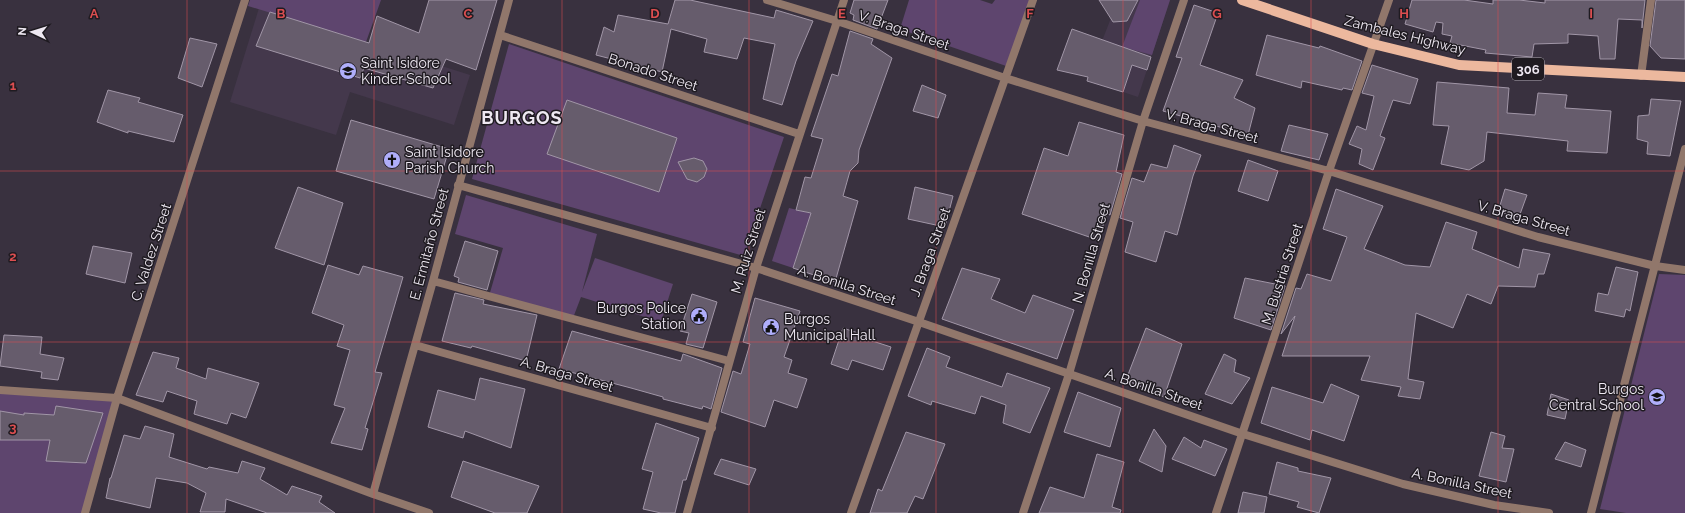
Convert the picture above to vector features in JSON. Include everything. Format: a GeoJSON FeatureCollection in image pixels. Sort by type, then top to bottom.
{"type":"FeatureCollection","features":[{"type":"Feature","properties":{"kind":"main road","name":"Zambales Highway"},"geometry":{"type":"LineString","coordinates":[[1242,0],[1373,44],[1459,65],[1641,76],[1685,77]]}},
{"type":"Feature","properties":{"kind":"street","name":"C. Valdez Street"},"geometry":{"type":"LineString","coordinates":[[85,513],[117,398],[245,0]]}},
{"type":"Feature","properties":{"kind":"street","name":"E. Ermitaño Street"},"geometry":{"type":"LineString","coordinates":[[373,494],[433,281],[509,0]]}},
{"type":"Feature","properties":{"kind":"street","name":"V. Braga Street"},"geometry":{"type":"LineString","coordinates":[[767,0],[837,21],[1005,78],[1143,121],[1329,171],[1538,237],[1655,266],[1685,270]]}},
{"type":"Feature","properties":{"kind":"street","name":"M. Ruiz Street"},"geometry":{"type":"LineString","coordinates":[[687,513],[756,268],[844,0]]}},
{"type":"Feature","properties":{"kind":"street","name":"J. Braga Street"},"geometry":{"type":"LineString","coordinates":[[851,513],[1033,0]]}},
{"type":"Feature","properties":{"kind":"street","name":"N. Bonilla Street"},"geometry":{"type":"LineString","coordinates":[[1023,513],[1069,374],[1143,121],[1184,0]]}},
{"type":"Feature","properties":{"kind":"street","name":"M. Bustria Street"},"geometry":{"type":"LineString","coordinates":[[1216,513],[1329,171],[1389,0]]}},
{"type":"Feature","properties":{"kind":"street"},"geometry":{"type":"LineString","coordinates":[[1641,76],[1651,0]]}},
{"type":"Feature","properties":{"kind":"street","name":"Bonado Street"},"geometry":{"type":"LineString","coordinates":[[500,35],[799,134]]}},
{"type":"Feature","properties":{"kind":"street"},"geometry":{"type":"LineString","coordinates":[[1591,513],[1685,149]]}},
{"type":"Feature","properties":{"kind":"street","name":"A. Bonilla Street"},"geometry":{"type":"LineString","coordinates":[[458,185],[756,268],[919,322],[1243,434],[1403,484],[1494,505],[1549,513]]}},
{"type":"Feature","properties":{"kind":"street"},"geometry":{"type":"LineString","coordinates":[[433,281],[729,361]]}},
{"type":"Feature","properties":{"kind":"street","name":"A. Braga Street"},"geometry":{"type":"LineString","coordinates":[[415,345],[712,428]]}},
{"type":"Feature","properties":{"kind":"street"},"geometry":{"type":"LineString","coordinates":[[0,390],[117,398],[373,494],[429,513]]}},
{"type":"Feature","properties":{"kind":"shaded area"},"geometry":{"type":"Polygon","coordinates":[[[250,0],[381,0],[366,42],[248,6],[250,0]]]}},
{"type":"Feature","properties":{"kind":"shaded area"},"geometry":{"type":"Polygon","coordinates":[[[909,0],[980,0],[992,4],[995,0],[1033,0],[1009,67],[900,29],[909,0]]]}},
{"type":"Feature","properties":{"kind":"shaded area"},"geometry":{"type":"Polygon","coordinates":[[[1118,0],[1170,0],[1138,97],[1123,92],[1130,70],[1095,59],[1118,0]]]}},
{"type":"Feature","properties":{"kind":"shaded area"},"geometry":{"type":"Polygon","coordinates":[[[1140,0],[1170,0],[1152,55],[1122,47],[1140,0]]]}},
{"type":"Feature","properties":{"kind":"shaded area","name":"Saint Isidore Kinder School"},"geometry":{"type":"Polygon","coordinates":[[[259,8],[470,75],[454,125],[350,92],[336,135],[230,102],[259,8]]]}},
{"type":"Feature","properties":{"kind":"shaded area"},"geometry":{"type":"Polygon","coordinates":[[[509,44],[784,137],[744,256],[472,179],[509,44]]]}},
{"type":"Feature","properties":{"kind":"shaded area"},"geometry":{"type":"Polygon","coordinates":[[[466,195],[597,234],[582,292],[595,258],[673,284],[661,322],[581,297],[573,318],[489,296],[503,248],[455,234],[466,195]]]}},
{"type":"Feature","properties":{"kind":"shaded area"},"geometry":{"type":"Polygon","coordinates":[[[789,208],[852,223],[848,238],[806,227],[793,268],[772,261],[789,208]]]}},
{"type":"Feature","properties":{"kind":"shaded area","name":"Burgos Central School"},"geometry":{"type":"Polygon","coordinates":[[[1659,274],[1685,275],[1685,513],[1626,513],[1600,509],[1659,274]]]}},
{"type":"Feature","properties":{"kind":"shaded area"},"geometry":{"type":"Polygon","coordinates":[[[0,392],[117,398],[82,513],[0,513],[0,392]]]}},
{"type":"Feature","properties":{"kind":"building"},"geometry":{"type":"Polygon","coordinates":[[[429,0],[497,0],[476,70],[446,59],[433,88],[364,68],[360,78],[256,46],[270,12],[369,43],[377,16],[419,33],[429,0]]]}},
{"type":"Feature","properties":{"kind":"building"},"geometry":{"type":"Polygon","coordinates":[[[675,0],[690,0],[774,18],[776,10],[813,21],[796,61],[782,105],[763,99],[775,44],[744,38],[737,59],[704,52],[707,39],[671,29],[662,72],[596,55],[604,27],[614,32],[618,15],[668,24],[675,0]]]}},
{"type":"Feature","properties":{"kind":"building"},"geometry":{"type":"Polygon","coordinates":[[[854,0],[888,0],[877,29],[853,20],[854,15],[850,13],[854,0]]]}},
{"type":"Feature","properties":{"kind":"building"},"geometry":{"type":"Polygon","coordinates":[[[1099,0],[1138,0],[1127,21],[1113,22],[1099,0]]]}},
{"type":"Feature","properties":{"kind":"building"},"geometry":{"type":"Polygon","coordinates":[[[1412,0],[1464,0],[1493,4],[1493,0],[1519,0],[1545,3],[1545,0],[1645,0],[1642,28],[1642,20],[1618,19],[1615,59],[1600,59],[1598,36],[1568,34],[1568,43],[1534,44],[1532,57],[1485,53],[1486,50],[1450,43],[1452,36],[1442,34],[1443,23],[1436,22],[1433,32],[1405,24],[1412,0]]]}},
{"type":"Feature","properties":{"kind":"building"},"geometry":{"type":"Polygon","coordinates":[[[1656,0],[1685,0],[1685,59],[1661,58],[1650,46],[1656,0]]]}},
{"type":"Feature","properties":{"kind":"building"},"geometry":{"type":"Polygon","coordinates":[[[1194,5],[1218,13],[1200,65],[1243,80],[1234,98],[1255,108],[1248,135],[1163,111],[1182,58],[1176,57],[1194,5]]]}},
{"type":"Feature","properties":{"kind":"building"},"geometry":{"type":"Polygon","coordinates":[[[1072,29],[1151,57],[1147,70],[1132,65],[1123,92],[1087,81],[1088,77],[1057,70],[1072,29]]]}},
{"type":"Feature","properties":{"kind":"building"},"geometry":{"type":"Polygon","coordinates":[[[850,31],[873,39],[871,44],[892,58],[859,150],[858,163],[850,171],[843,196],[858,201],[835,282],[793,268],[811,213],[796,210],[805,177],[811,178],[823,139],[811,136],[832,74],[838,76],[850,31]]]}},
{"type":"Feature","properties":{"kind":"building"},"geometry":{"type":"Polygon","coordinates":[[[1267,35],[1319,48],[1320,46],[1362,61],[1352,90],[1343,88],[1342,90],[1302,81],[1301,88],[1256,75],[1267,35]]]}},
{"type":"Feature","properties":{"kind":"building"},"geometry":{"type":"Polygon","coordinates":[[[190,38],[217,44],[202,87],[178,78],[190,38]]]}},
{"type":"Feature","properties":{"kind":"building"},"geometry":{"type":"Polygon","coordinates":[[[1372,65],[1418,79],[1410,104],[1393,100],[1380,136],[1385,138],[1373,170],[1359,164],[1362,149],[1349,144],[1357,126],[1366,130],[1374,96],[1362,93],[1372,65]]]}},
{"type":"Feature","properties":{"kind":"building"},"geometry":{"type":"Polygon","coordinates":[[[1437,82],[1509,88],[1507,113],[1535,115],[1538,93],[1567,95],[1565,108],[1611,111],[1607,153],[1567,151],[1568,141],[1487,132],[1484,161],[1469,170],[1441,164],[1449,126],[1433,125],[1437,82]]]}},
{"type":"Feature","properties":{"kind":"building"},"geometry":{"type":"Polygon","coordinates":[[[922,85],[946,95],[938,118],[913,111],[922,85]]]}},
{"type":"Feature","properties":{"kind":"building"},"geometry":{"type":"Polygon","coordinates":[[[108,90],[140,98],[138,102],[183,115],[174,142],[128,131],[128,133],[97,122],[108,90]]]}},
{"type":"Feature","properties":{"kind":"building"},"geometry":{"type":"Polygon","coordinates":[[[1651,99],[1681,101],[1670,156],[1647,154],[1648,142],[1637,139],[1638,116],[1649,115],[1651,99]]]}},
{"type":"Feature","properties":{"kind":"building"},"geometry":{"type":"Polygon","coordinates":[[[567,100],[677,138],[659,192],[547,154],[567,100]]]}},
{"type":"Feature","properties":{"kind":"building","name":"Saint Isidore Parish Church"},"geometry":{"type":"Polygon","coordinates":[[[351,120],[449,149],[434,199],[336,171],[351,120]]]}},
{"type":"Feature","properties":{"kind":"building"},"geometry":{"type":"Polygon","coordinates":[[[1079,122],[1124,135],[1116,172],[1122,174],[1110,215],[1107,214],[1098,240],[1022,214],[1044,148],[1068,156],[1079,122]]]}},
{"type":"Feature","properties":{"kind":"building"},"geometry":{"type":"Polygon","coordinates":[[[1289,125],[1328,134],[1319,160],[1281,151],[1289,125]]]}},
{"type":"Feature","properties":{"kind":"building"},"geometry":{"type":"Polygon","coordinates":[[[1174,145],[1201,155],[1193,176],[1177,235],[1165,231],[1156,262],[1125,252],[1133,222],[1120,218],[1132,178],[1144,182],[1151,164],[1167,168],[1174,145]]]}},
{"type":"Feature","properties":{"kind":"building"},"geometry":{"type":"Polygon","coordinates":[[[694,158],[703,161],[707,169],[704,177],[697,182],[687,179],[678,162],[694,158]]]}},
{"type":"Feature","properties":{"kind":"building"},"geometry":{"type":"Polygon","coordinates":[[[1248,160],[1278,171],[1268,201],[1238,191],[1248,160]]]}},
{"type":"Feature","properties":{"kind":"building"},"geometry":{"type":"Polygon","coordinates":[[[298,187],[343,203],[324,265],[275,248],[298,187]]]}},
{"type":"Feature","properties":{"kind":"building"},"geometry":{"type":"Polygon","coordinates":[[[915,187],[953,196],[945,227],[908,219],[915,187]]]}},
{"type":"Feature","properties":{"kind":"building"},"geometry":{"type":"Polygon","coordinates":[[[1336,189],[1383,206],[1364,249],[1405,265],[1430,267],[1446,222],[1477,232],[1472,249],[1519,268],[1523,249],[1550,254],[1544,274],[1538,274],[1535,287],[1498,286],[1491,304],[1467,294],[1453,328],[1416,313],[1408,379],[1424,382],[1420,399],[1398,396],[1401,387],[1361,380],[1370,356],[1282,356],[1295,316],[1281,334],[1296,288],[1301,289],[1307,274],[1331,281],[1347,237],[1323,229],[1336,189]]]}},
{"type":"Feature","properties":{"kind":"building"},"geometry":{"type":"Polygon","coordinates":[[[1505,189],[1527,195],[1519,217],[1498,212],[1505,189]]]}},
{"type":"Feature","properties":{"kind":"building"},"geometry":{"type":"Polygon","coordinates":[[[465,241],[498,251],[487,290],[458,282],[459,278],[454,276],[465,241]]]}},
{"type":"Feature","properties":{"kind":"building"},"geometry":{"type":"Polygon","coordinates":[[[93,246],[132,253],[125,283],[86,274],[93,246]]]}},
{"type":"Feature","properties":{"kind":"building"},"geometry":{"type":"Polygon","coordinates":[[[328,265],[359,275],[363,266],[403,277],[375,372],[382,373],[365,428],[368,429],[362,450],[331,443],[345,408],[334,405],[350,350],[337,346],[344,325],[312,313],[328,265]]]}},
{"type":"Feature","properties":{"kind":"building"},"geometry":{"type":"Polygon","coordinates":[[[1616,267],[1638,272],[1630,311],[1626,309],[1624,317],[1595,311],[1598,293],[1608,295],[1616,267]]]}},
{"type":"Feature","properties":{"kind":"building"},"geometry":{"type":"Polygon","coordinates":[[[962,268],[1000,279],[991,299],[1025,313],[1033,295],[1074,310],[1057,359],[942,319],[962,268]]]}},
{"type":"Feature","properties":{"kind":"building"},"geometry":{"type":"Polygon","coordinates":[[[1245,278],[1285,286],[1271,330],[1234,318],[1245,278]]]}},
{"type":"Feature","properties":{"kind":"building"},"geometry":{"type":"Polygon","coordinates":[[[455,293],[484,300],[483,304],[537,315],[526,361],[472,346],[471,348],[442,341],[455,293]]]}},
{"type":"Feature","properties":{"kind":"building","name":"Burgos Police Station"},"geometry":{"type":"Polygon","coordinates":[[[692,294],[717,302],[703,348],[686,344],[689,333],[680,331],[692,294]]]}},
{"type":"Feature","properties":{"kind":"building"},"geometry":{"type":"Polygon","coordinates":[[[755,298],[800,311],[784,357],[792,360],[788,373],[807,379],[797,408],[774,400],[765,427],[721,412],[733,371],[741,374],[750,344],[743,342],[755,298]]]}},
{"type":"Feature","properties":{"kind":"building"},"geometry":{"type":"Polygon","coordinates":[[[843,328],[861,334],[860,337],[891,347],[883,370],[852,360],[848,370],[831,364],[843,328]]]}},
{"type":"Feature","properties":{"kind":"building"},"geometry":{"type":"Polygon","coordinates":[[[1146,328],[1182,344],[1164,397],[1126,380],[1146,328]]]}},
{"type":"Feature","properties":{"kind":"building"},"geometry":{"type":"Polygon","coordinates":[[[572,331],[681,361],[683,354],[722,368],[711,409],[703,406],[702,409],[663,399],[663,397],[559,369],[572,331]]]}},
{"type":"Feature","properties":{"kind":"building"},"geometry":{"type":"Polygon","coordinates":[[[4,335],[42,337],[40,354],[64,358],[58,380],[41,378],[42,372],[0,366],[4,335]]]}},
{"type":"Feature","properties":{"kind":"building"},"geometry":{"type":"Polygon","coordinates":[[[927,348],[950,357],[946,367],[1002,387],[1007,373],[1050,388],[1030,433],[1003,423],[1006,405],[981,396],[975,414],[932,401],[931,405],[908,396],[927,348]]]}},
{"type":"Feature","properties":{"kind":"building"},"geometry":{"type":"Polygon","coordinates":[[[153,352],[179,358],[176,368],[206,379],[208,368],[259,383],[246,418],[231,413],[227,424],[194,414],[197,401],[167,391],[163,402],[136,395],[153,352]]]}},
{"type":"Feature","properties":{"kind":"building"},"geometry":{"type":"Polygon","coordinates":[[[1224,354],[1236,360],[1234,372],[1250,378],[1232,404],[1205,394],[1224,354]]]}},
{"type":"Feature","properties":{"kind":"building"},"geometry":{"type":"Polygon","coordinates":[[[480,378],[525,389],[511,448],[465,431],[463,438],[428,427],[438,390],[475,400],[480,378]]]}},
{"type":"Feature","properties":{"kind":"building"},"geometry":{"type":"Polygon","coordinates":[[[1331,384],[1359,396],[1344,441],[1312,430],[1310,440],[1261,423],[1272,387],[1323,403],[1331,384]]]}},
{"type":"Feature","properties":{"kind":"building"},"geometry":{"type":"Polygon","coordinates":[[[1078,392],[1121,408],[1110,447],[1064,432],[1078,392]]]}},
{"type":"Feature","properties":{"kind":"building"},"geometry":{"type":"Polygon","coordinates":[[[1551,394],[1569,400],[1565,419],[1547,415],[1551,394]]]}},
{"type":"Feature","properties":{"kind":"building"},"geometry":{"type":"Polygon","coordinates":[[[56,406],[103,413],[86,463],[46,461],[50,440],[0,440],[0,411],[24,415],[24,413],[54,415],[56,406]]]}},
{"type":"Feature","properties":{"kind":"building"},"geometry":{"type":"Polygon","coordinates":[[[656,423],[699,438],[686,480],[683,480],[675,513],[661,513],[643,509],[653,472],[642,469],[656,423]]]}},
{"type":"Feature","properties":{"kind":"building"},"geometry":{"type":"Polygon","coordinates":[[[145,426],[174,434],[169,457],[207,469],[209,467],[238,473],[242,461],[265,468],[260,479],[287,495],[292,486],[322,496],[319,502],[335,513],[267,513],[226,499],[225,512],[200,512],[206,493],[187,483],[156,478],[150,508],[106,498],[110,478],[124,435],[140,439],[145,426]]]}},
{"type":"Feature","properties":{"kind":"building"},"geometry":{"type":"Polygon","coordinates":[[[1154,429],[1166,446],[1162,472],[1139,461],[1154,429]]]}},
{"type":"Feature","properties":{"kind":"building"},"geometry":{"type":"Polygon","coordinates":[[[906,432],[945,444],[923,499],[915,496],[907,513],[870,513],[878,489],[882,491],[906,432]]]}},
{"type":"Feature","properties":{"kind":"building"},"geometry":{"type":"Polygon","coordinates":[[[1491,432],[1505,436],[1502,448],[1514,449],[1506,482],[1479,476],[1491,432]]]}},
{"type":"Feature","properties":{"kind":"building"},"geometry":{"type":"Polygon","coordinates":[[[1184,437],[1201,448],[1204,440],[1227,449],[1215,476],[1172,459],[1184,437]]]}},
{"type":"Feature","properties":{"kind":"building"},"geometry":{"type":"Polygon","coordinates":[[[1565,442],[1586,450],[1581,467],[1555,459],[1565,442]]]}},
{"type":"Feature","properties":{"kind":"building"},"geometry":{"type":"Polygon","coordinates":[[[1097,454],[1124,462],[1112,507],[1121,510],[1120,513],[1039,513],[1050,487],[1084,498],[1097,454]]]}},
{"type":"Feature","properties":{"kind":"building"},"geometry":{"type":"Polygon","coordinates":[[[721,459],[756,469],[749,485],[714,474],[721,459]]]}},
{"type":"Feature","properties":{"kind":"building"},"geometry":{"type":"Polygon","coordinates":[[[463,461],[539,486],[527,513],[495,513],[451,497],[463,461]]]}},
{"type":"Feature","properties":{"kind":"building"},"geometry":{"type":"Polygon","coordinates":[[[1277,462],[1298,468],[1298,471],[1331,478],[1319,513],[1297,507],[1299,502],[1269,494],[1277,462]]]}},
{"type":"Feature","properties":{"kind":"building"},"geometry":{"type":"Polygon","coordinates":[[[1243,492],[1267,497],[1264,513],[1238,513],[1243,492]]]}},
{"type":"Feature","properties":{"kind":"place","name":"Saint Isidore Kinder School"},"geometry":{"type":"Point","coordinates":[348,71]}},
{"type":"Feature","properties":{"kind":"place","name":"Saint Isidore Parish Church"},"geometry":{"type":"Point","coordinates":[392,160]}},
{"type":"Feature","properties":{"kind":"place","name":"Burgos Police Station"},"geometry":{"type":"Point","coordinates":[699,316]}},
{"type":"Feature","properties":{"kind":"place","name":"Burgos Municipal Hall"},"geometry":{"type":"Point","coordinates":[771,327]}},
{"type":"Feature","properties":{"kind":"place","name":"Burgos Central School"},"geometry":{"type":"Point","coordinates":[1657,397]}},
{"type":"Feature","properties":{"kind":"district","name":"BURGOS"},"geometry":{"type":"Point","coordinates":[522,117]}}]}
